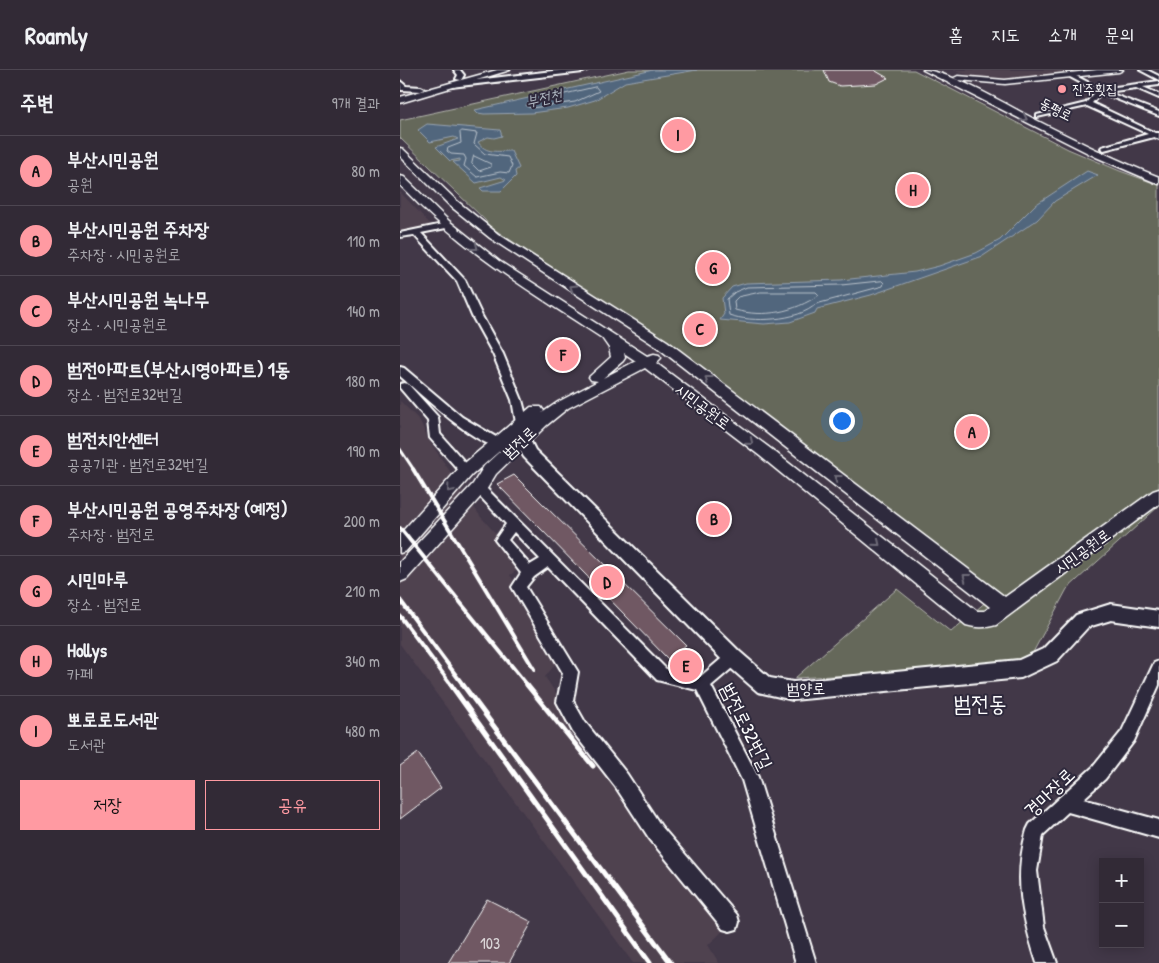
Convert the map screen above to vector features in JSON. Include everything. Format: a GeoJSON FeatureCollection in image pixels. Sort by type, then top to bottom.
{"type":"FeatureCollection","features":[{"type":"Feature","properties":{"kind":"main road"},"geometry":{"type":"LineString","coordinates":[[400,96],[492,70]]}},
{"type":"Feature","properties":{"kind":"main road"},"geometry":{"type":"LineString","coordinates":[[981,92],[1020,83],[1119,70]]}},
{"type":"Feature","properties":{"kind":"main road","name":"동평로"},"geometry":{"type":"LineString","coordinates":[[932,71],[958,78],[1092,153],[1159,181]]}},
{"type":"Feature","properties":{"kind":"main road","name":"동평로"},"geometry":{"type":"LineString","coordinates":[[932,71],[965,88],[981,92],[1040,116],[1159,173]]}},
{"type":"Feature","properties":{"kind":"main road"},"geometry":{"type":"LineString","coordinates":[[400,100],[462,79],[505,72]]}},
{"type":"Feature","properties":{"kind":"main road"},"geometry":{"type":"LineString","coordinates":[[958,78],[1020,83]]}},
{"type":"Feature","properties":{"kind":"main road"},"geometry":{"type":"LineString","coordinates":[[1009,91],[1020,83]]}},
{"type":"Feature","properties":{"kind":"main road","name":"시민공원로"},"geometry":{"type":"LineString","coordinates":[[400,151],[453,203],[494,236],[666,347],[1004,607]]}},
{"type":"Feature","properties":{"kind":"main road","name":"시민공원로"},"geometry":{"type":"LineString","coordinates":[[400,179],[448,225],[529,286],[642,359],[973,620],[990,619],[1159,495]]}},
{"type":"Feature","properties":{"kind":"main road"},"geometry":{"type":"LineString","coordinates":[[597,382],[618,358],[616,347],[606,335]]}},
{"type":"Feature","properties":{"kind":"main road","name":"범전로"},"geometry":{"type":"LineString","coordinates":[[400,574],[479,488],[490,470],[522,431],[555,398],[597,382],[666,347]]}},
{"type":"Feature","properties":{"kind":"main road"},"geometry":{"type":"LineString","coordinates":[[597,382],[641,376],[676,385]]}},
{"type":"Feature","properties":{"kind":"main road","name":"범전로"},"geometry":{"type":"LineString","coordinates":[[400,546],[466,471],[497,443],[522,431]]}},
{"type":"Feature","properties":{"kind":"street"},"geometry":{"type":"LineString","coordinates":[[457,70],[462,79]]}},
{"type":"Feature","properties":{"kind":"street"},"geometry":{"type":"LineString","coordinates":[[433,90],[466,82],[583,70]]}},
{"type":"Feature","properties":{"kind":"street"},"geometry":{"type":"LineString","coordinates":[[1143,70],[1159,78]]}},
{"type":"Feature","properties":{"kind":"street"},"geometry":{"type":"LineString","coordinates":[[505,72],[521,76]]}},
{"type":"Feature","properties":{"kind":"street"},"geometry":{"type":"LineString","coordinates":[[1072,76],[1100,91],[1159,114]]}},
{"type":"Feature","properties":{"kind":"street"},"geometry":{"type":"LineString","coordinates":[[400,83],[404,88],[421,89]]}},
{"type":"Feature","properties":{"kind":"street"},"geometry":{"type":"LineString","coordinates":[[1040,116],[1088,104],[1100,91],[1159,83]]}},
{"type":"Feature","properties":{"kind":"street"},"geometry":{"type":"LineString","coordinates":[[1135,86],[1159,96]]}},
{"type":"Feature","properties":{"kind":"street"},"geometry":{"type":"LineString","coordinates":[[1088,104],[1158,135]]}},
{"type":"Feature","properties":{"kind":"street"},"geometry":{"type":"LineString","coordinates":[[1104,148],[1158,135]]}},
{"type":"Feature","properties":{"kind":"street"},"geometry":{"type":"LineString","coordinates":[[400,235],[448,225]]}},
{"type":"Feature","properties":{"kind":"street"},"geometry":{"type":"LineString","coordinates":[[416,232],[461,280],[477,316],[498,354],[517,400],[522,431]]}},
{"type":"Feature","properties":{"kind":"street"},"geometry":{"type":"LineString","coordinates":[[400,370],[483,437],[497,443]]}},
{"type":"Feature","properties":{"kind":"street"},"geometry":{"type":"LineString","coordinates":[[404,386],[434,420],[434,435],[466,471]]}},
{"type":"Feature","properties":{"kind":"street","name":"범양로"},"geometry":{"type":"LineString","coordinates":[[522,431],[529,453],[733,658],[766,686],[793,692],[1021,669],[1050,655],[1082,621],[1111,612],[1159,619]]}},
{"type":"Feature","properties":{"kind":"street","name":"범전로32번길"},"geometry":{"type":"LineString","coordinates":[[479,488],[662,675],[702,684],[750,777],[806,963]]}},
{"type":"Feature","properties":{"kind":"street"},"geometry":{"type":"LineString","coordinates":[[513,524],[501,540],[529,573]]}},
{"type":"Feature","properties":{"kind":"street"},"geometry":{"type":"LineString","coordinates":[[549,560],[529,573],[519,586],[571,672],[565,702],[579,727],[621,780],[655,832],[730,922]]}},
{"type":"Feature","properties":{"kind":"street"},"geometry":{"type":"LineString","coordinates":[[702,684],[733,658]]}},
{"type":"Feature","properties":{"kind":"street","name":"경마장로"},"geometry":{"type":"LineString","coordinates":[[1047,963],[1035,927],[1030,898],[1028,871],[1030,848],[1036,830],[1100,773],[1128,736],[1159,668]]}},
{"type":"Feature","properties":{"kind":"street"},"geometry":{"type":"LineString","coordinates":[[1066,803],[1159,828]]}},
{"type":"Feature","properties":{"kind":"shaded area"},"geometry":{"type":"Polygon","coordinates":[[[953,70],[1094,70],[1006,81],[977,78],[953,70]]]}},
{"type":"Feature","properties":{"kind":"shaded area"},"geometry":{"type":"Polygon","coordinates":[[[400,192],[431,225],[400,232],[400,192]]]}},
{"type":"Feature","properties":{"kind":"shaded area"},"geometry":{"type":"Polygon","coordinates":[[[400,401],[420,421],[428,439],[480,516],[524,565],[510,575],[561,657],[545,677],[604,765],[726,928],[708,945],[719,963],[633,963],[400,644],[400,401]]]}},
{"type":"Feature","properties":{"kind":"green space"},"geometry":{"type":"Polygon","coordinates":[[[629,70],[914,70],[1068,149],[1159,185],[1159,506],[1067,589],[1030,658],[962,669],[795,678],[897,589],[951,632],[996,593],[690,358],[489,226],[400,138],[400,120],[629,70]]]}},
{"type":"Feature","properties":{"kind":"water","name":"부전천"},"geometry":{"type":"Polygon","coordinates":[[[653,70],[697,70],[625,82],[595,100],[568,108],[531,113],[484,114],[478,113],[475,110],[653,70]]]}},
{"type":"Feature","properties":{"kind":"water"},"geometry":{"type":"Polygon","coordinates":[[[427,124],[500,130],[502,136],[488,137],[478,142],[488,150],[511,151],[519,168],[515,171],[516,176],[501,191],[483,191],[480,188],[506,180],[501,177],[476,183],[453,162],[460,161],[460,159],[450,161],[436,147],[458,139],[454,137],[430,142],[418,130],[427,124]]]}},
{"type":"Feature","properties":{"kind":"water"},"geometry":{"type":"Polygon","coordinates":[[[1087,171],[1098,175],[1055,201],[1037,220],[983,256],[871,295],[817,309],[815,313],[790,322],[764,324],[720,320],[724,314],[722,298],[732,287],[746,283],[841,280],[915,272],[976,253],[1000,240],[1035,205],[1087,171]]]}},
{"type":"Feature","properties":{"kind":"building"},"geometry":{"type":"Polygon","coordinates":[[[824,70],[874,70],[888,78],[876,84],[840,86],[829,82],[824,70]]]}},
{"type":"Feature","properties":{"kind":"building"},"geometry":{"type":"Polygon","coordinates":[[[514,475],[686,645],[668,659],[497,484],[514,475]]]}},
{"type":"Feature","properties":{"kind":"building"},"geometry":{"type":"Polygon","coordinates":[[[418,753],[441,788],[400,819],[400,766],[418,753]]]}},
{"type":"Feature","properties":{"kind":"building"},"geometry":{"type":"Polygon","coordinates":[[[487,899],[532,922],[509,963],[448,963],[487,899]]]}},
{"type":"Feature","properties":{"kind":"railway"},"geometry":{"type":"LineString","coordinates":[[400,449],[414,470]]}},
{"type":"Feature","properties":{"kind":"railway"},"geometry":{"type":"LineString","coordinates":[[413,469],[534,669]]}},
{"type":"Feature","properties":{"kind":"railway"},"geometry":{"type":"LineString","coordinates":[[400,528],[528,686]]}},
{"type":"Feature","properties":{"kind":"railway"},"geometry":{"type":"LineString","coordinates":[[400,600],[464,686]]}},
{"type":"Feature","properties":{"kind":"railway"},"geometry":{"type":"LineString","coordinates":[[400,616],[452,686]]}},
{"type":"Feature","properties":{"kind":"railway"},"geometry":{"type":"LineString","coordinates":[[451,685],[650,963]]}},
{"type":"Feature","properties":{"kind":"railway"},"geometry":{"type":"LineString","coordinates":[[463,685],[671,963]]}},
{"type":"Feature","properties":{"kind":"railway"},"geometry":{"type":"LineString","coordinates":[[527,685],[593,766]]}},
{"type":"Feature","properties":{"kind":"place","name":"진주횟집"},"geometry":{"type":"Point","coordinates":[1062,89]}},
{"type":"Feature","properties":{"kind":"place","name":"뽀로로도서관"},"geometry":{"type":"Point","coordinates":[678,135]}},
{"type":"Feature","properties":{"kind":"place","name":"Hollys"},"geometry":{"type":"Point","coordinates":[913,190]}},
{"type":"Feature","properties":{"kind":"place","name":"시민마루"},"geometry":{"type":"Point","coordinates":[713,268]}},
{"type":"Feature","properties":{"kind":"place","name":"부산시민공원 녹나무"},"geometry":{"type":"Point","coordinates":[700,329]}},
{"type":"Feature","properties":{"kind":"place","name":"부산시민공원 공영주차장 (예정)"},"geometry":{"type":"Point","coordinates":[563,355]}},
{"type":"Feature","properties":{"kind":"place","name":"부산시민공원"},"geometry":{"type":"Point","coordinates":[972,432]}},
{"type":"Feature","properties":{"kind":"place","name":"부산시민공원 주차장"},"geometry":{"type":"Point","coordinates":[714,519]}},
{"type":"Feature","properties":{"kind":"place","name":"범전아파트(부산시영아파트) 1동"},"geometry":{"type":"Point","coordinates":[607,582]}},
{"type":"Feature","properties":{"kind":"place","name":"범전치안센터"},"geometry":{"type":"Point","coordinates":[686,666]}},
{"type":"Feature","properties":{"kind":"district","name":"범전동"},"geometry":{"type":"Point","coordinates":[980,703]}}]}
